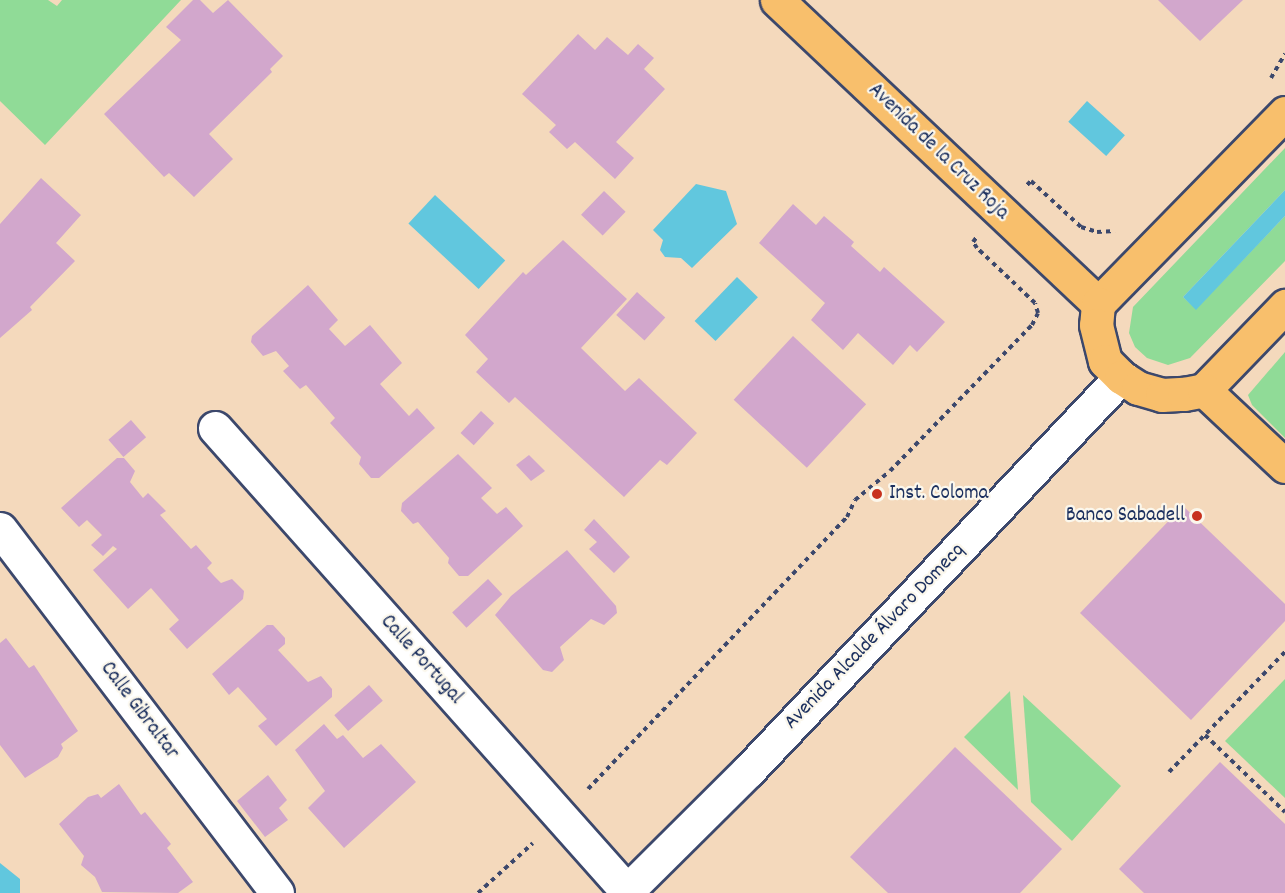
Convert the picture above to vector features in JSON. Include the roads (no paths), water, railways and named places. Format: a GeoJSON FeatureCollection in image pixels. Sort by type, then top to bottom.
{"type":"FeatureCollection","features":[{"type":"Feature","properties":{"kind":"main road","name":"Avenida de la Cruz Roja"},"geometry":{"type":"LineString","coordinates":[[777,0],[1098,304]]}},
{"type":"Feature","properties":{"kind":"main road"},"geometry":{"type":"LineString","coordinates":[[1285,113],[1098,304],[1099,341],[1106,361],[1121,377],[1138,388],[1162,395],[1204,390],[1285,306]]}},
{"type":"Feature","properties":{"kind":"main road"},"geometry":{"type":"LineString","coordinates":[[1204,390],[1285,466]]}},
{"type":"Feature","properties":{"kind":"street","name":"Avenida Alcalde Álvaro Domecq"},"geometry":{"type":"LineString","coordinates":[[626,892],[748,771],[1121,377]]}},
{"type":"Feature","properties":{"kind":"street","name":"Calle Portugal"},"geometry":{"type":"LineString","coordinates":[[215,428],[626,892]]}},
{"type":"Feature","properties":{"kind":"street","name":"Calle Gibraltar"},"geometry":{"type":"LineString","coordinates":[[0,529],[277,893]]}},
{"type":"Feature","properties":{"kind":"water"},"geometry":{"type":"Polygon","coordinates":[[[1087,101],[1125,135],[1106,156],[1068,122],[1087,101]]]}},
{"type":"Feature","properties":{"kind":"water"},"geometry":{"type":"Polygon","coordinates":[[[696,184],[726,191],[737,224],[692,268],[681,258],[665,257],[660,250],[663,240],[653,230],[696,184]]]}},
{"type":"Feature","properties":{"kind":"water"},"geometry":{"type":"Polygon","coordinates":[[[1285,190],[1285,216],[1196,310],[1183,297],[1285,190]]]}},
{"type":"Feature","properties":{"kind":"water"},"geometry":{"type":"Polygon","coordinates":[[[435,195],[505,260],[479,289],[408,224],[435,195]]]}},
{"type":"Feature","properties":{"kind":"water"},"geometry":{"type":"Polygon","coordinates":[[[737,277],[758,297],[715,341],[695,321],[737,277]]]}},
{"type":"Feature","properties":{"kind":"water"},"geometry":{"type":"Polygon","coordinates":[[[0,863],[20,879],[20,893],[0,893],[0,863]]]}},
{"type":"Feature","properties":{"kind":"place","name":"Inst. Coloma"},"geometry":{"type":"Point","coordinates":[877,494]}},
{"type":"Feature","properties":{"kind":"place","name":"Banco Sabadell"},"geometry":{"type":"Point","coordinates":[1197,516]}}]}
